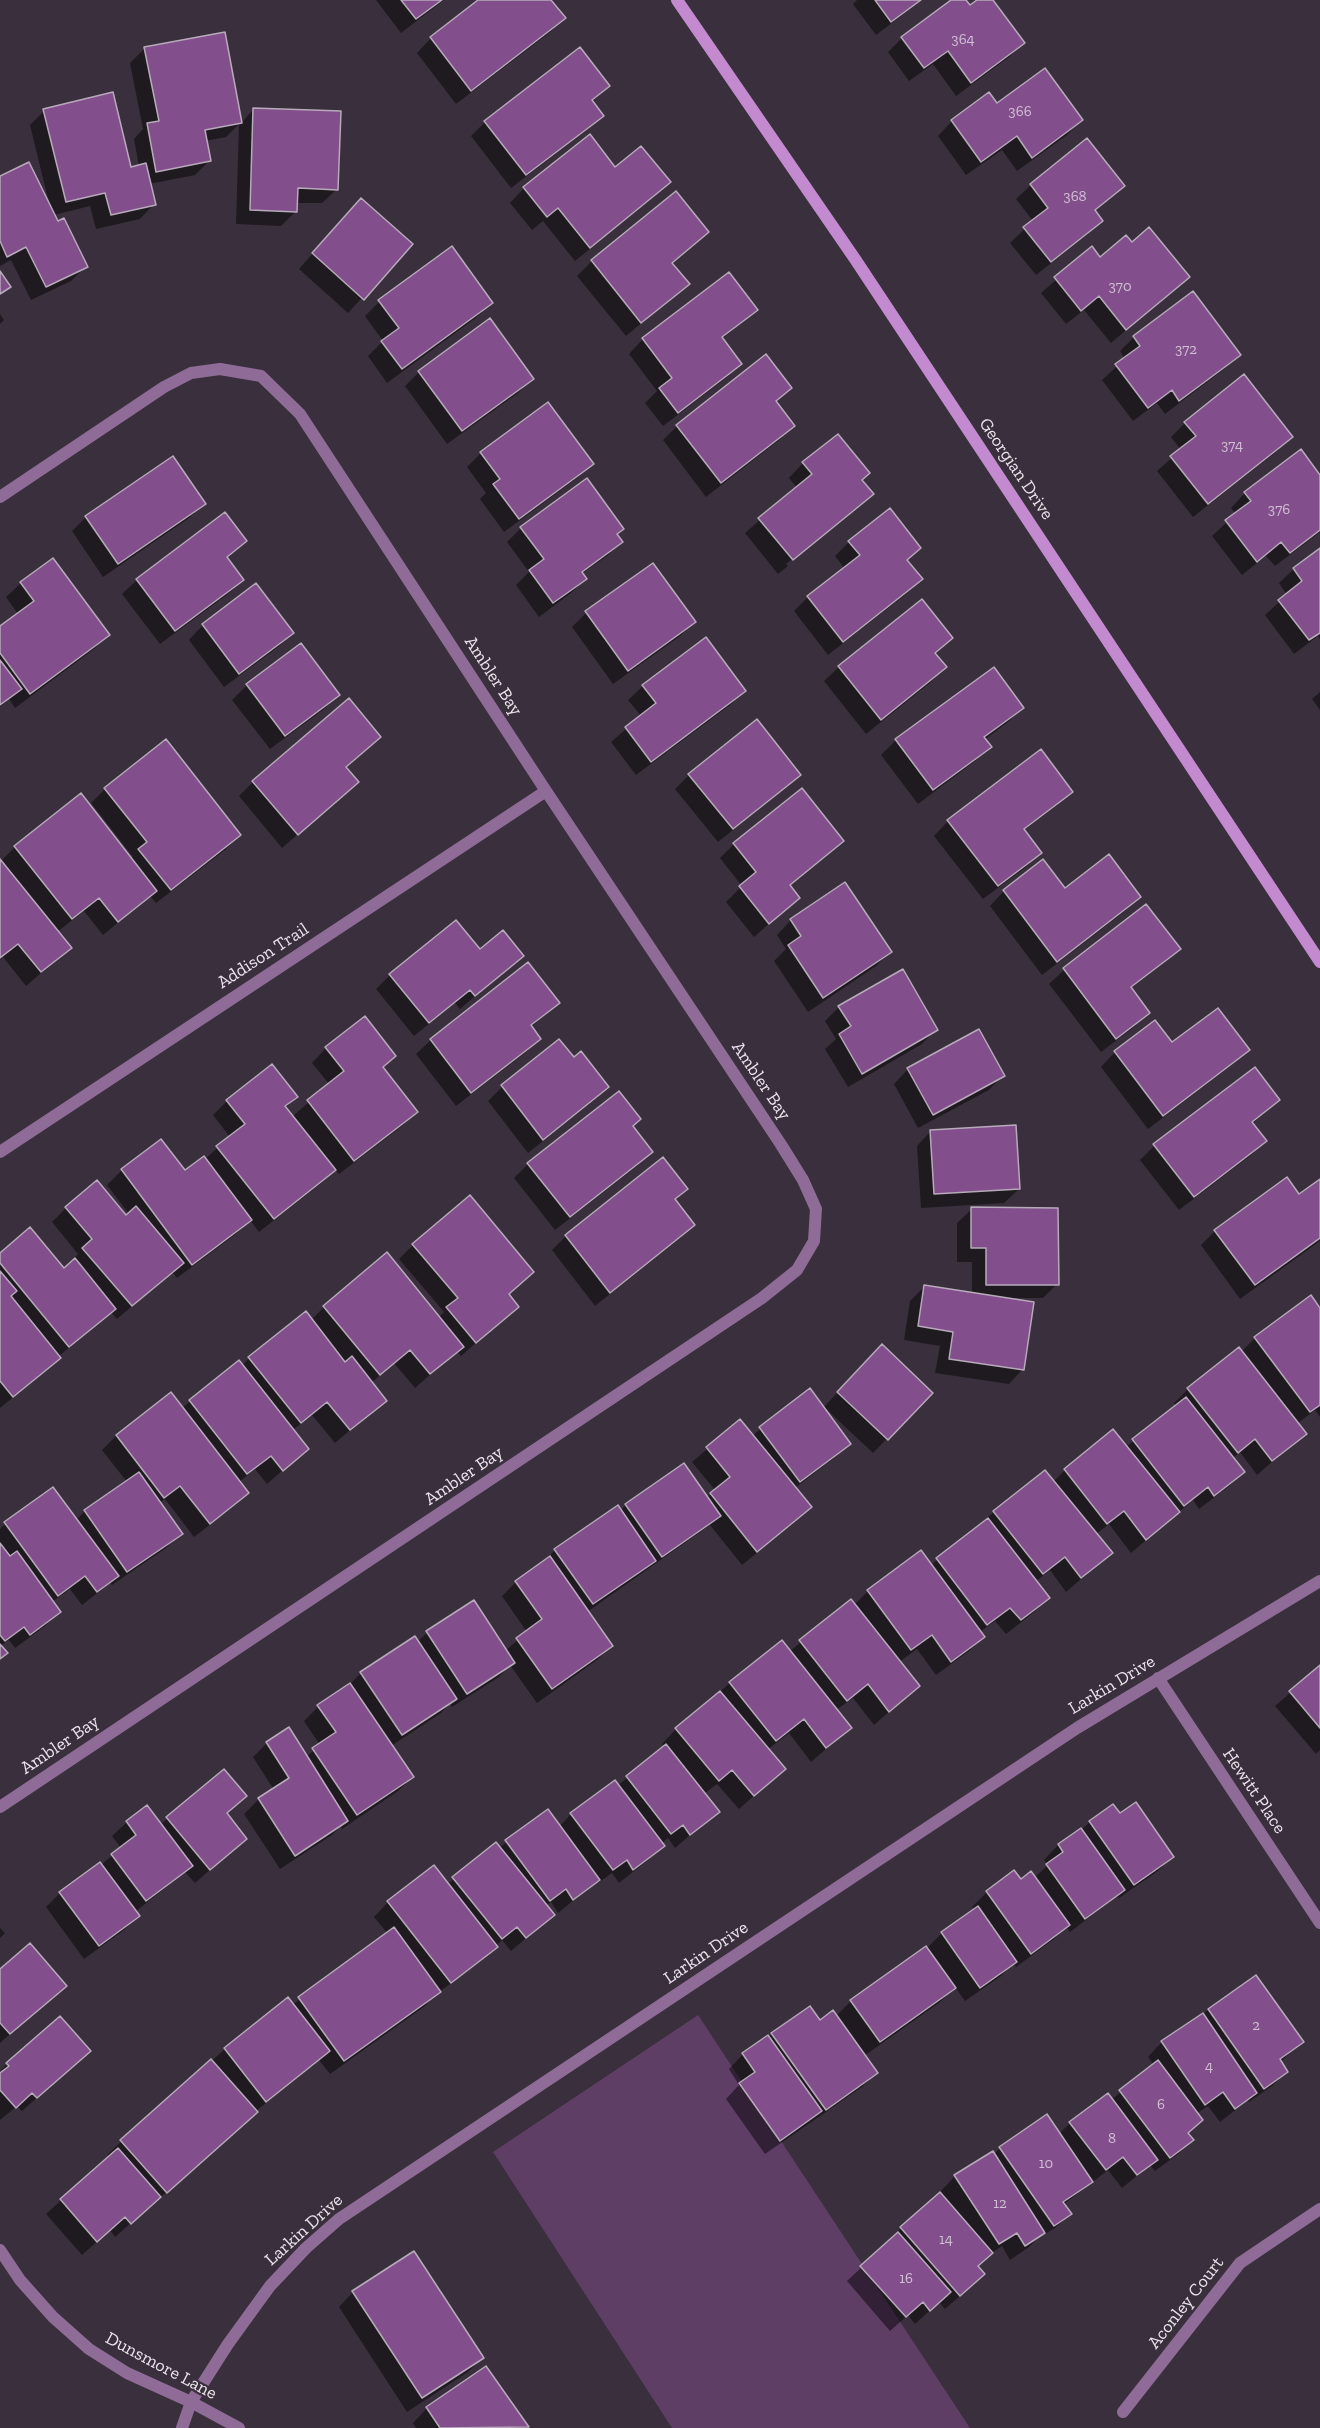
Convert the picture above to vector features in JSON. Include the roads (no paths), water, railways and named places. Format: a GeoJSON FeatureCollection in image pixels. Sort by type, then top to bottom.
{"type":"FeatureCollection","features":[{"type":"Feature","properties":{"kind":"main road","name":"Georgian Drive"},"geometry":{"type":"LineString","coordinates":[[677,0],[855,259],[1320,962]]}},
{"type":"Feature","properties":{"kind":"street","name":"Ambler Bay"},"geometry":{"type":"LineString","coordinates":[[0,497],[164,387],[191,373],[220,369],[261,376],[300,414],[803,1180],[816,1209],[814,1241],[797,1270],[762,1298],[0,1807]]}},
{"type":"Feature","properties":{"kind":"street","name":"Addison Trail"},"geometry":{"type":"LineString","coordinates":[[0,1152],[546,791]]}},
{"type":"Feature","properties":{"kind":"street","name":"Larkin Drive"},"geometry":{"type":"LineString","coordinates":[[182,2428],[191,2402],[228,2344],[270,2286],[306,2248],[346,2214],[1067,1734],[1320,1581]]}},
{"type":"Feature","properties":{"kind":"street","name":"Hewitt Place"},"geometry":{"type":"LineString","coordinates":[[1158,1678],[1320,1923]]}},
{"type":"Feature","properties":{"kind":"street","name":"Aconley Court"},"geometry":{"type":"LineString","coordinates":[[1123,2412],[1240,2263],[1320,2209]]}},
{"type":"Feature","properties":{"kind":"street","name":"Dunsmore Lane"},"geometry":{"type":"LineString","coordinates":[[0,2250],[20,2280],[89,2349],[127,2373],[191,2402],[239,2428]]}}]}
